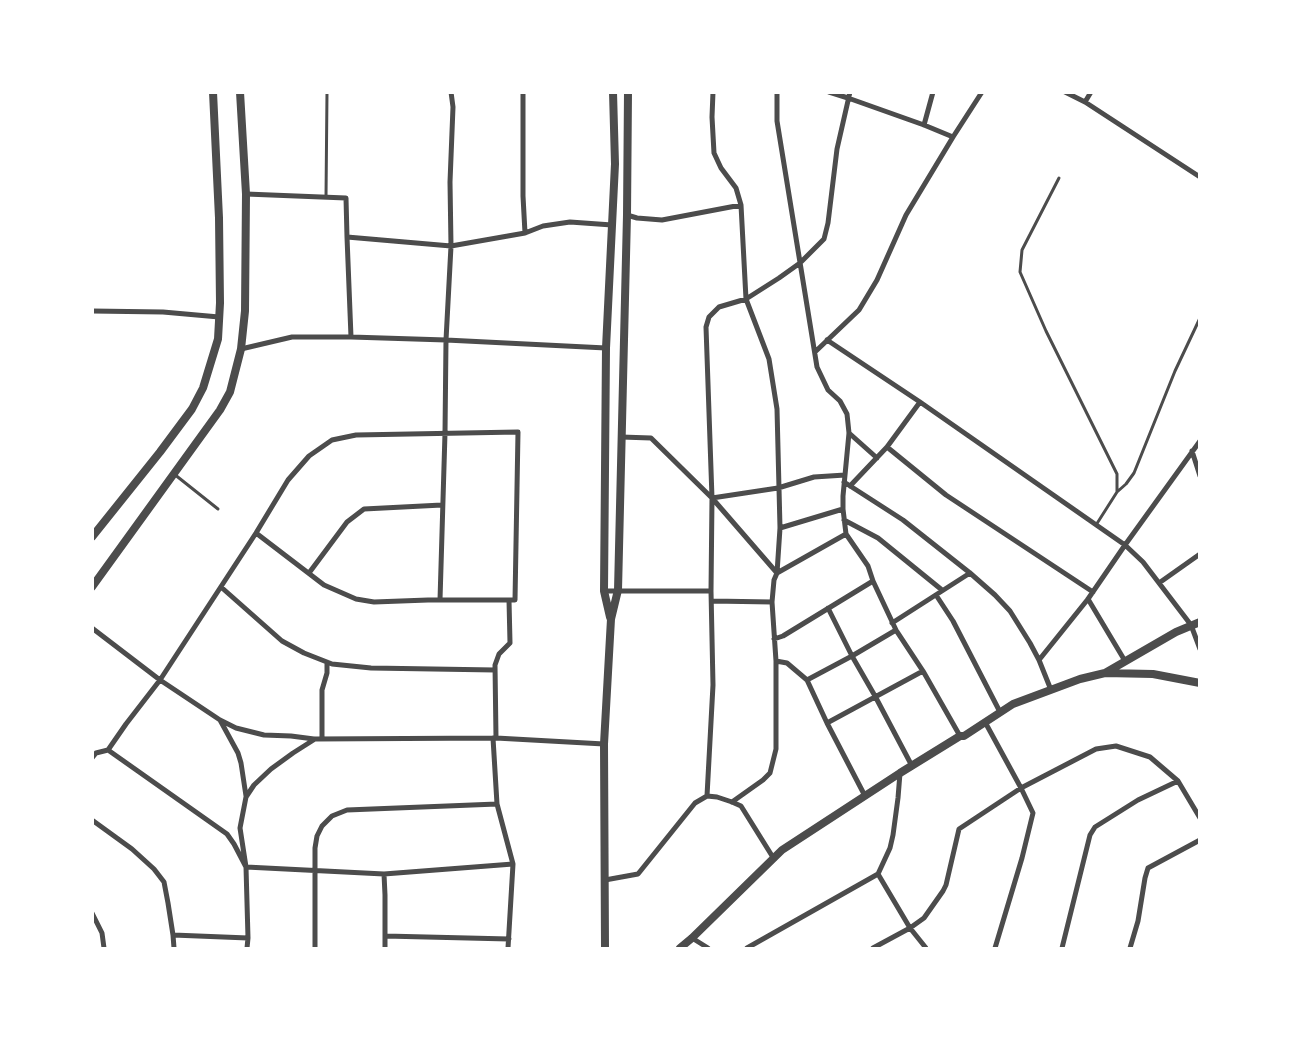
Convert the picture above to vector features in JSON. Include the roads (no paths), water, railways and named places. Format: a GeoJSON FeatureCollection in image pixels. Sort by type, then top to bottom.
{"type":"FeatureCollection","features":[{"type":"Feature","properties":{"kind":"street"},"geometry":{"type":"LineString","coordinates":[[92,538],[192,409],[203,388],[218,339],[219,218],[213,92]]}},
{"type":"Feature","properties":{"kind":"street"},"geometry":{"type":"LineString","coordinates":[[92,587],[220,410],[230,392],[241,348],[245,311],[246,194],[240,92]]}},
{"type":"Feature","properties":{"kind":"street"},"geometry":{"type":"LineString","coordinates":[[440,600],[446,340],[451,246],[452,92]]}},
{"type":"Feature","properties":{"kind":"street"},"geometry":{"type":"LineString","coordinates":[[523,92],[525,233]]}},
{"type":"Feature","properties":{"kind":"street"},"geometry":{"type":"LineString","coordinates":[[611,619],[604,591],[606,348],[615,164],[613,92]]}},
{"type":"Feature","properties":{"kind":"street"},"geometry":{"type":"LineString","coordinates":[[605,948],[604,744],[611,619],[618,590],[628,92]]}},
{"type":"Feature","properties":{"kind":"street"},"geometry":{"type":"LineString","coordinates":[[713,92],[714,153],[721,168],[736,188],[741,205],[746,299],[769,359],[777,409],[780,528],[777,573],[774,580],[772,602],[776,661],[776,749],[770,773],[764,780],[732,802]]}},
{"type":"Feature","properties":{"kind":"street"},"geometry":{"type":"LineString","coordinates":[[777,92],[777,121],[818,367],[828,390],[840,401],[846,414],[849,433],[843,510],[846,534],[868,566],[892,623],[923,671],[960,736]]}},
{"type":"Feature","properties":{"kind":"street"},"geometry":{"type":"LineString","coordinates":[[829,92],[849,95],[953,137]]}},
{"type":"Feature","properties":{"kind":"street"},"geometry":{"type":"LineString","coordinates":[[924,125],[933,92]]}},
{"type":"Feature","properties":{"kind":"street"},"geometry":{"type":"LineString","coordinates":[[816,351],[859,310],[877,280],[906,215],[982,92]]}},
{"type":"Feature","properties":{"kind":"street"},"geometry":{"type":"LineString","coordinates":[[1065,92],[1085,102],[1200,177]]}},
{"type":"Feature","properties":{"kind":"street"},"geometry":{"type":"LineString","coordinates":[[1085,102],[1091,92]]}},
{"type":"Feature","properties":{"kind":"street"},"geometry":{"type":"LineString","coordinates":[[707,796],[714,685],[712,498],[706,327],[709,318],[719,307],[746,299],[800,264],[824,239],[828,224],[837,149],[849,95]]}},
{"type":"Feature","properties":{"kind":"street"},"geometry":{"type":"LineString","coordinates":[[246,194],[346,198],[351,337]]}},
{"type":"Feature","properties":{"kind":"street"},"geometry":{"type":"LineString","coordinates":[[626,215],[662,220],[741,205]]}},
{"type":"Feature","properties":{"kind":"street"},"geometry":{"type":"LineString","coordinates":[[347,237],[451,246],[525,233],[543,226],[570,222],[612,225]]}},
{"type":"Feature","properties":{"kind":"street"},"geometry":{"type":"LineString","coordinates":[[92,311],[163,312],[219,317]]}},
{"type":"Feature","properties":{"kind":"street"},"geometry":{"type":"LineString","coordinates":[[241,348],[292,338],[351,337],[606,348]]}},
{"type":"Feature","properties":{"kind":"street"},"geometry":{"type":"LineString","coordinates":[[828,340],[1125,545],[1143,562],[1191,625],[1200,649]]}},
{"type":"Feature","properties":{"kind":"street"},"geometry":{"type":"LineString","coordinates":[[850,486],[888,447],[920,402]]}},
{"type":"Feature","properties":{"kind":"street"},"geometry":{"type":"LineString","coordinates":[[108,750],[160,680],[256,533],[288,480],[309,456],[332,440],[356,435],[518,432],[515,600],[374,602],[356,599],[324,585],[256,533]]}},
{"type":"Feature","properties":{"kind":"street"},"geometry":{"type":"LineString","coordinates":[[849,433],[877,458]]}},
{"type":"Feature","properties":{"kind":"street"},"geometry":{"type":"LineString","coordinates":[[621,437],[651,438],[712,498],[777,573]]}},
{"type":"Feature","properties":{"kind":"street"},"geometry":{"type":"LineString","coordinates":[[1039,660],[1088,600],[1200,441]]}},
{"type":"Feature","properties":{"kind":"street"},"geometry":{"type":"LineString","coordinates":[[888,447],[946,495],[1093,592]]}},
{"type":"Feature","properties":{"kind":"street"},"geometry":{"type":"LineString","coordinates":[[1192,451],[1199,473]]}},
{"type":"Feature","properties":{"kind":"street"},"geometry":{"type":"LineString","coordinates":[[712,498],[778,488],[814,477],[845,475]]}},
{"type":"Feature","properties":{"kind":"street"},"geometry":{"type":"LineString","coordinates":[[844,482],[903,520],[995,595],[1010,611],[1039,660],[1051,690]]}},
{"type":"Feature","properties":{"kind":"street"},"geometry":{"type":"LineString","coordinates":[[309,573],[347,522],[364,509],[442,505]]}},
{"type":"Feature","properties":{"kind":"street"},"geometry":{"type":"LineString","coordinates":[[780,528],[843,510]]}},
{"type":"Feature","properties":{"kind":"street"},"geometry":{"type":"LineString","coordinates":[[844,520],[878,538],[942,590]]}},
{"type":"Feature","properties":{"kind":"street"},"geometry":{"type":"LineString","coordinates":[[777,573],[846,534]]}},
{"type":"Feature","properties":{"kind":"street"},"geometry":{"type":"LineString","coordinates":[[1159,583],[1200,554]]}},
{"type":"Feature","properties":{"kind":"street"},"geometry":{"type":"LineString","coordinates":[[892,623],[970,573]]}},
{"type":"Feature","properties":{"kind":"street"},"geometry":{"type":"LineString","coordinates":[[774,639],[783,636],[873,581]]}},
{"type":"Feature","properties":{"kind":"street"},"geometry":{"type":"LineString","coordinates":[[221,587],[282,641],[304,654],[332,664],[371,668],[495,670]]}},
{"type":"Feature","properties":{"kind":"street"},"geometry":{"type":"LineString","coordinates":[[604,591],[712,591]]}},
{"type":"Feature","properties":{"kind":"street"},"geometry":{"type":"LineString","coordinates":[[936,595],[953,621],[1000,712]]}},
{"type":"Feature","properties":{"kind":"street"},"geometry":{"type":"LineString","coordinates":[[508,948],[513,864],[497,804],[495,665],[498,654],[510,643],[509,600]]}},
{"type":"Feature","properties":{"kind":"street"},"geometry":{"type":"LineString","coordinates":[[1088,600],[1126,661]]}},
{"type":"Feature","properties":{"kind":"street"},"geometry":{"type":"LineString","coordinates":[[712,601],[772,602]]}},
{"type":"Feature","properties":{"kind":"street"},"geometry":{"type":"LineString","coordinates":[[828,608],[912,766]]}},
{"type":"Feature","properties":{"kind":"street"},"geometry":{"type":"LineString","coordinates":[[1105,673],[1176,632],[1200,622]]}},
{"type":"Feature","properties":{"kind":"street"},"geometry":{"type":"LineString","coordinates":[[92,628],[160,680],[220,720],[236,728],[264,735],[315,739],[495,738],[604,744]]}},
{"type":"Feature","properties":{"kind":"street"},"geometry":{"type":"LineString","coordinates":[[807,680],[896,630]]}},
{"type":"Feature","properties":{"kind":"street"},"geometry":{"type":"LineString","coordinates":[[776,661],[787,663],[807,680],[865,796]]}},
{"type":"Feature","properties":{"kind":"street"},"geometry":{"type":"LineString","coordinates":[[322,739],[322,690],[327,673],[327,662]]}},
{"type":"Feature","properties":{"kind":"street"},"geometry":{"type":"LineString","coordinates":[[828,723],[923,671]]}},
{"type":"Feature","properties":{"kind":"street"},"geometry":{"type":"LineString","coordinates":[[680,948],[782,850],[900,773],[960,736],[964,736],[1013,704],[1080,679],[1105,673],[1153,674],[1200,683]]}},
{"type":"Feature","properties":{"kind":"street"},"geometry":{"type":"LineString","coordinates":[[220,720],[238,753],[246,797],[240,828],[246,867],[247,948]]}},
{"type":"Feature","properties":{"kind":"street"},"geometry":{"type":"LineString","coordinates":[[985,722],[1033,813],[1022,858],[995,948]]}},
{"type":"Feature","properties":{"kind":"street"},"geometry":{"type":"LineString","coordinates":[[246,797],[254,785],[293,753],[315,739]]}},
{"type":"Feature","properties":{"kind":"street"},"geometry":{"type":"LineString","coordinates":[[873,948],[910,928],[924,918],[946,885],[960,829],[1021,788],[1096,749],[1116,746],[1150,757],[1178,781],[1200,818]]}},
{"type":"Feature","properties":{"kind":"street"},"geometry":{"type":"LineString","coordinates":[[92,758],[94,752],[108,750],[227,834],[246,867]]}},
{"type":"Feature","properties":{"kind":"street"},"geometry":{"type":"LineString","coordinates":[[747,948],[878,874],[890,848],[900,773]]}},
{"type":"Feature","properties":{"kind":"street"},"geometry":{"type":"LineString","coordinates":[[1062,948],[1090,835],[1095,827],[1138,800],[1178,781]]}},
{"type":"Feature","properties":{"kind":"street"},"geometry":{"type":"LineString","coordinates":[[605,880],[638,874],[695,803],[707,796],[718,797],[741,806],[774,859]]}},
{"type":"Feature","properties":{"kind":"street"},"geometry":{"type":"LineString","coordinates":[[315,948],[315,848],[317,836],[322,826],[332,816],[347,810],[497,804]]}},
{"type":"Feature","properties":{"kind":"street"},"geometry":{"type":"LineString","coordinates":[[92,820],[132,849],[154,869],[164,882],[174,948]]}},
{"type":"Feature","properties":{"kind":"street"},"geometry":{"type":"LineString","coordinates":[[1130,948],[1138,921],[1148,868],[1200,840]]}},
{"type":"Feature","properties":{"kind":"street"},"geometry":{"type":"LineString","coordinates":[[246,867],[384,874],[513,864]]}},
{"type":"Feature","properties":{"kind":"street"},"geometry":{"type":"LineString","coordinates":[[384,874],[385,948]]}},
{"type":"Feature","properties":{"kind":"street"},"geometry":{"type":"LineString","coordinates":[[878,874],[910,928],[926,948]]}},
{"type":"Feature","properties":{"kind":"street"},"geometry":{"type":"LineString","coordinates":[[92,913],[102,933],[104,948]]}},
{"type":"Feature","properties":{"kind":"street"},"geometry":{"type":"LineString","coordinates":[[173,935],[248,938]]}},
{"type":"Feature","properties":{"kind":"street"},"geometry":{"type":"LineString","coordinates":[[385,936],[509,940]]}},
{"type":"Feature","properties":{"kind":"street"},"geometry":{"type":"LineString","coordinates":[[692,938],[708,948]]}},
{"type":"Feature","properties":{"kind":"lane"},"geometry":{"type":"LineString","coordinates":[[326,197],[327,92]]}},
{"type":"Feature","properties":{"kind":"lane"},"geometry":{"type":"LineString","coordinates":[[1059,178],[1022,250],[1020,272],[1046,331],[1117,474],[1117,492]]}},
{"type":"Feature","properties":{"kind":"lane"},"geometry":{"type":"LineString","coordinates":[[1096,525],[1117,492],[1134,473],[1175,371],[1200,318]]}},
{"type":"Feature","properties":{"kind":"lane"},"geometry":{"type":"LineString","coordinates":[[174,474],[218,508]]}}]}
